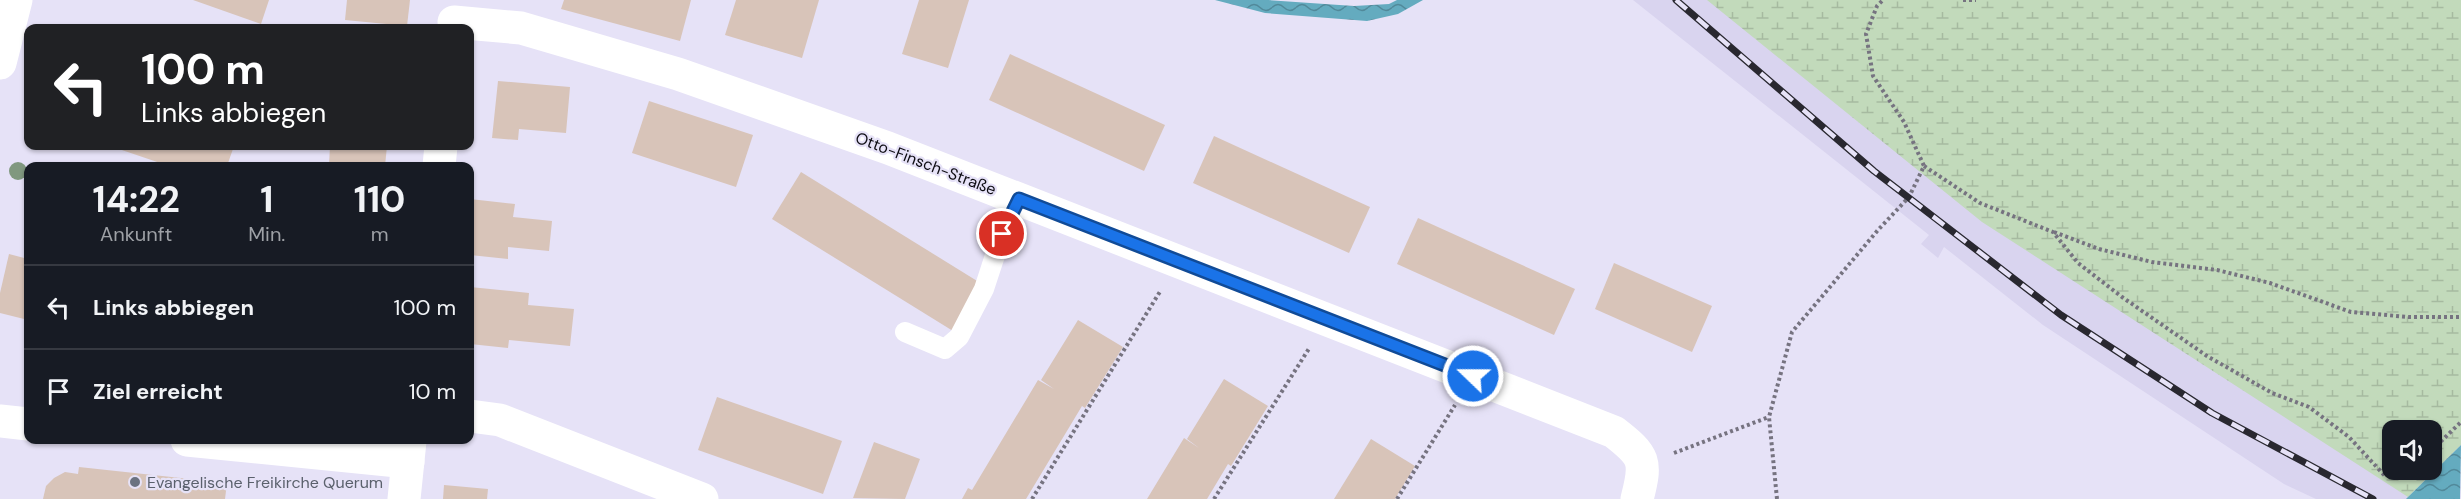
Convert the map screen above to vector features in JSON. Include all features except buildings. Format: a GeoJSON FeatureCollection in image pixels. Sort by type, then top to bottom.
{"type":"FeatureCollection","features":[{"type":"Feature","properties":{"kind":"street"},"geometry":{"type":"LineString","coordinates":[[0,63],[16,0]]}},
{"type":"Feature","properties":{"kind":"street","name":"Otto-Finsch-Straße"},"geometry":{"type":"LineString","coordinates":[[455,17],[521,28],[678,74],[888,148],[1614,432],[1635,448],[1643,465]]}},
{"type":"Feature","properties":{"kind":"street"},"geometry":{"type":"LineString","coordinates":[[474,417],[500,420],[702,499]]}},
{"type":"Feature","properties":{"kind":"street"},"geometry":{"type":"LineString","coordinates":[[0,421],[24,424]]}},
{"type":"Feature","properties":{"kind":"street"},"geometry":{"type":"LineString","coordinates":[[268,444],[409,451],[404,499]]}},
{"type":"Feature","properties":{"kind":"street"},"geometry":{"type":"LineString","coordinates":[[1637,499],[1644,474],[1643,465]]}},
{"type":"Feature","properties":{"kind":"lane"},"geometry":{"type":"LineString","coordinates":[[905,332],[945,349],[959,337],[984,289],[1002,234],[1019,199]]}},
{"type":"Feature","properties":{"kind":"path"},"geometry":{"type":"LineString","coordinates":[[1883,0],[1877,6],[1866,34],[1873,76],[1904,122],[1924,166],[1980,203],[2099,249],[2152,262],[2217,270],[2270,283],[2351,312],[2409,318],[2461,317]]}},
{"type":"Feature","properties":{"kind":"path"},"geometry":{"type":"LineString","coordinates":[[1963,0],[1976,0]]}},
{"type":"Feature","properties":{"kind":"path"},"geometry":{"type":"LineString","coordinates":[[1777,499],[1769,417],[1792,332],[1878,230],[1909,197],[1924,166]]}},
{"type":"Feature","properties":{"kind":"path"},"geometry":{"type":"LineString","coordinates":[[2054,232],[2078,263],[2169,330],[2208,356],[2272,393],[2308,407],[2349,437],[2382,473]]}},
{"type":"Feature","properties":{"kind":"path"},"geometry":{"type":"LineString","coordinates":[[1032,499],[1179,261]]}},
{"type":"Feature","properties":{"kind":"path"},"geometry":{"type":"LineString","coordinates":[[1214,499],[1328,319]]}},
{"type":"Feature","properties":{"kind":"path"},"geometry":{"type":"LineString","coordinates":[[1397,499],[1473,376]]}},
{"type":"Feature","properties":{"kind":"path"},"geometry":{"type":"LineString","coordinates":[[1643,465],[1769,417]]}},
{"type":"Feature","properties":{"kind":"path"},"geometry":{"type":"LineString","coordinates":[[2442,440],[2461,422]]}},
{"type":"Feature","properties":{"kind":"shaded area"},"geometry":{"type":"Polygon","coordinates":[[[1633,0],[1733,0],[2382,477],[2382,480],[2386,480],[2412,499],[2316,499],[2284,484],[2043,325],[1944,247],[1938,258],[1921,244],[1929,235],[1633,0]]]}},
{"type":"Feature","properties":{"kind":"green space"},"geometry":{"type":"Polygon","coordinates":[[[1707,0],[2461,0],[2461,445],[2442,464],[2442,420],[2382,420],[2382,480],[2425,480],[2408,497],[1982,222],[1707,0]]]}},
{"type":"Feature","properties":{"kind":"water"},"geometry":{"type":"Polygon","coordinates":[[[1215,0],[1268,0],[1354,6],[1389,4],[1397,0],[1423,0],[1398,14],[1367,21],[1265,13],[1215,0]]]}},
{"type":"Feature","properties":{"kind":"water"},"geometry":{"type":"Polygon","coordinates":[[[2461,445],[2460,499],[2406,499],[2425,480],[2442,480],[2442,464],[2461,445]]]}},
{"type":"Feature","properties":{"kind":"railway"},"geometry":{"type":"LineString","coordinates":[[1676,0],[1874,171],[2061,315],[2212,413],[2373,499]]}},
{"type":"Feature","properties":{"kind":"place","name":"Evangelische Freikirche Querum"},"geometry":{"type":"Point","coordinates":[135,482]}},
{"type":"Feature","properties":{"kind":"route"},"geometry":{"type":"LineString","coordinates":[[1002,234],[1019,199],[1473,376]]}}]}
